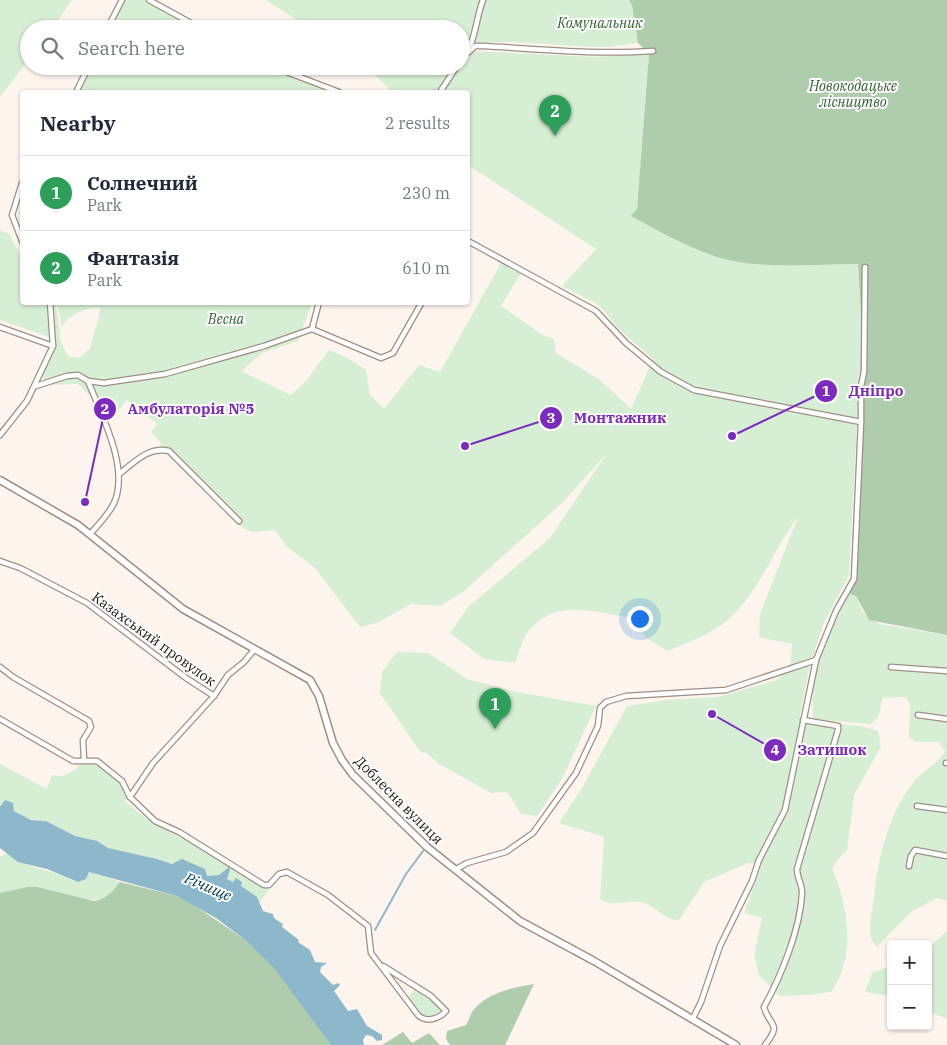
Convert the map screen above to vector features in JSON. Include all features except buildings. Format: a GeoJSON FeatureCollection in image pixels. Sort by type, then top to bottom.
{"type":"FeatureCollection","features":[{"type":"Feature","properties":{"kind":"street"},"geometry":{"type":"LineString","coordinates":[[112,20],[122,0]]}},
{"type":"Feature","properties":{"kind":"street"},"geometry":{"type":"LineString","coordinates":[[149,0],[186,20]]}},
{"type":"Feature","properties":{"kind":"street"},"geometry":{"type":"LineString","coordinates":[[470,45],[483,0]]}},
{"type":"Feature","properties":{"kind":"street"},"geometry":{"type":"LineString","coordinates":[[470,50],[475,46],[484,46],[575,50],[608,54],[653,51]]}},
{"type":"Feature","properties":{"kind":"street"},"geometry":{"type":"LineString","coordinates":[[77,90],[84,75]]}},
{"type":"Feature","properties":{"kind":"street"},"geometry":{"type":"LineString","coordinates":[[295,75],[334,90]]}},
{"type":"Feature","properties":{"kind":"street"},"geometry":{"type":"LineString","coordinates":[[441,90],[451,75]]}},
{"type":"Feature","properties":{"kind":"street"},"geometry":{"type":"LineString","coordinates":[[20,189],[12,215],[20,236]]}},
{"type":"Feature","properties":{"kind":"street"},"geometry":{"type":"LineString","coordinates":[[470,243],[596,310],[626,342],[661,372],[694,390],[862,422]]}},
{"type":"Feature","properties":{"kind":"street"},"geometry":{"type":"LineString","coordinates":[[693,1018],[701,1002],[720,946],[752,881],[759,860],[785,810],[816,660],[836,611],[854,579],[862,422],[865,266]]}},
{"type":"Feature","properties":{"kind":"street"},"geometry":{"type":"LineString","coordinates":[[0,435],[27,401],[36,386],[53,346],[50,305]]}},
{"type":"Feature","properties":{"kind":"street"},"geometry":{"type":"LineString","coordinates":[[312,329],[318,305]]}},
{"type":"Feature","properties":{"kind":"street"},"geometry":{"type":"LineString","coordinates":[[36,386],[67,376],[78,375],[88,381],[104,383],[165,374],[264,346],[312,329],[381,358],[392,353],[420,305]]}},
{"type":"Feature","properties":{"kind":"street"},"geometry":{"type":"LineString","coordinates":[[0,327],[53,346]]}},
{"type":"Feature","properties":{"kind":"street"},"geometry":{"type":"LineString","coordinates":[[88,381],[112,442],[119,474],[114,503],[90,534]]}},
{"type":"Feature","properties":{"kind":"street"},"geometry":{"type":"LineString","coordinates":[[119,474],[143,455],[155,451],[169,451],[239,521]]}},
{"type":"Feature","properties":{"kind":"street","name":"Доблесна вулиця"},"geometry":{"type":"LineString","coordinates":[[0,480],[59,513],[90,534],[183,609],[254,650],[283,663],[310,680],[319,696],[333,743],[353,775],[427,847],[520,921],[693,1018],[736,1045]]}},
{"type":"Feature","properties":{"kind":"street","name":"Казахський провулок"},"geometry":{"type":"LineString","coordinates":[[0,561],[20,568],[87,603],[186,678],[214,696]]}},
{"type":"Feature","properties":{"kind":"street","name":"Казахський провулок"},"geometry":{"type":"LineString","coordinates":[[130,797],[153,762],[214,696],[228,674],[244,662],[254,650]]}},
{"type":"Feature","properties":{"kind":"street"},"geometry":{"type":"LineString","coordinates":[[456,870],[467,863],[506,852],[533,833],[576,773],[598,726],[600,708],[606,702],[626,696],[726,690],[816,660]]}},
{"type":"Feature","properties":{"kind":"street"},"geometry":{"type":"LineString","coordinates":[[0,667],[13,677],[89,722],[91,727],[83,740],[84,760]]}},
{"type":"Feature","properties":{"kind":"street"},"geometry":{"type":"LineString","coordinates":[[891,667],[947,671]]}},
{"type":"Feature","properties":{"kind":"street"},"geometry":{"type":"LineString","coordinates":[[918,715],[947,719]]}},
{"type":"Feature","properties":{"kind":"street"},"geometry":{"type":"LineString","coordinates":[[0,719],[73,761],[97,761],[122,780],[130,797],[155,821],[170,830],[179,832],[264,885],[269,885],[279,874],[287,872],[328,895],[368,926],[371,953],[383,966],[421,1018],[438,1018],[446,1011],[431,996],[383,966]]}},
{"type":"Feature","properties":{"kind":"street"},"geometry":{"type":"LineString","coordinates":[[765,1045],[775,1029],[775,1024],[764,1007],[780,973],[800,913],[802,886],[797,877],[797,869],[838,730],[838,726],[803,720]]}},
{"type":"Feature","properties":{"kind":"street"},"geometry":{"type":"LineString","coordinates":[[917,806],[947,810]]}},
{"type":"Feature","properties":{"kind":"street"},"geometry":{"type":"LineString","coordinates":[[909,866],[911,856],[915,850],[947,856]]}},
{"type":"Feature","properties":{"kind":"green space"},"geometry":{"type":"Polygon","coordinates":[[[0,0],[72,0],[58,20],[20,20],[20,71],[0,97],[0,0]]]}},
{"type":"Feature","properties":{"kind":"green space"},"geometry":{"type":"Polygon","coordinates":[[[125,0],[144,0],[182,20],[115,20],[125,0]]]}},
{"type":"Feature","properties":{"kind":"green space","name":"Комунальник"},"geometry":{"type":"Polygon","coordinates":[[[266,0],[629,0],[632,5],[638,43],[611,47],[517,42],[470,44],[470,20],[297,20],[266,0]]]}},
{"type":"Feature","properties":{"kind":"green space","name":"Новокодацьке лісництво"},"geometry":{"type":"Polygon","coordinates":[[[629,0],[947,0],[947,635],[869,620],[856,596],[850,594],[862,331],[858,264],[769,265],[733,261],[684,244],[631,216],[637,209],[649,54],[638,43],[632,5],[629,0]]]}},
{"type":"Feature","properties":{"kind":"green space","name":"Весна"},"geometry":{"type":"Polygon","coordinates":[[[475,51],[594,57],[649,54],[637,210],[632,217],[684,244],[734,261],[769,265],[858,264],[862,331],[849,575],[823,625],[809,669],[799,721],[861,726],[878,731],[881,746],[854,795],[847,851],[838,859],[832,869],[843,899],[846,915],[847,948],[839,978],[831,992],[780,996],[759,975],[754,955],[762,918],[744,913],[762,864],[748,863],[704,882],[679,920],[674,920],[644,903],[611,903],[600,899],[604,837],[559,823],[582,788],[627,706],[666,700],[717,697],[777,680],[791,662],[792,644],[759,637],[760,614],[798,517],[742,605],[726,622],[693,640],[668,651],[646,638],[633,618],[592,611],[566,610],[542,619],[528,631],[515,663],[484,659],[450,633],[468,607],[550,538],[607,453],[563,502],[463,592],[440,606],[411,604],[377,623],[360,627],[315,568],[286,546],[275,530],[253,532],[243,528],[169,455],[160,449],[161,443],[151,432],[157,424],[145,414],[143,415],[127,400],[117,412],[101,406],[78,384],[51,385],[41,376],[56,343],[46,336],[0,320],[0,230],[9,234],[20,255],[20,305],[56,305],[61,342],[68,356],[79,358],[90,349],[100,308],[78,313],[68,319],[62,327],[57,305],[311,305],[298,341],[262,353],[241,371],[291,395],[306,381],[329,350],[348,358],[366,370],[370,395],[384,409],[419,365],[440,372],[501,263],[521,273],[501,306],[541,334],[554,339],[556,353],[600,380],[631,409],[653,359],[620,330],[599,305],[562,286],[596,249],[470,166],[470,90],[443,90],[454,75],[470,75],[470,56],[475,51]]]}},
{"type":"Feature","properties":{"kind":"green space"},"geometry":{"type":"Polygon","coordinates":[[[87,75],[287,75],[324,90],[79,90],[87,75]]]}},
{"type":"Feature","properties":{"kind":"green space"},"geometry":{"type":"Polygon","coordinates":[[[376,75],[446,75],[437,90],[390,90],[376,75]]]}},
{"type":"Feature","properties":{"kind":"green space"},"geometry":{"type":"Polygon","coordinates":[[[850,594],[856,596],[863,613],[879,624],[947,635],[947,901],[937,898],[911,912],[877,947],[871,936],[870,924],[878,869],[890,823],[904,795],[913,783],[945,751],[939,742],[916,742],[909,737],[910,704],[906,697],[883,698],[878,717],[871,724],[813,719],[814,686],[821,654],[834,623],[850,594]]]}},
{"type":"Feature","properties":{"kind":"green space"},"geometry":{"type":"Polygon","coordinates":[[[397,652],[428,653],[467,679],[517,692],[596,706],[562,779],[537,816],[521,814],[507,792],[491,793],[439,764],[425,752],[421,753],[380,693],[382,672],[397,652]]]}},
{"type":"Feature","properties":{"kind":"green space"},"geometry":{"type":"Polygon","coordinates":[[[83,762],[91,763],[110,774],[120,784],[128,797],[125,801],[144,817],[181,838],[184,832],[264,883],[273,885],[259,903],[258,899],[227,879],[230,870],[219,875],[206,876],[205,869],[178,863],[167,864],[157,859],[107,848],[75,836],[46,821],[26,818],[4,804],[0,807],[0,764],[47,789],[52,775],[65,775],[83,762]]]}},
{"type":"Feature","properties":{"kind":"green space"},"geometry":{"type":"Polygon","coordinates":[[[8,852],[31,866],[73,881],[91,872],[120,882],[109,896],[98,900],[0,893],[0,857],[8,852]]]}},
{"type":"Feature","properties":{"kind":"green space"},"geometry":{"type":"Polygon","coordinates":[[[120,882],[177,896],[188,901],[244,939],[275,968],[331,1045],[0,1045],[0,893],[37,887],[94,901],[106,897],[120,882]]]}},
{"type":"Feature","properties":{"kind":"green space"},"geometry":{"type":"Polygon","coordinates":[[[947,931],[947,1019],[932,1013],[932,945],[947,931]]]}},
{"type":"Feature","properties":{"kind":"green space"},"geometry":{"type":"Polygon","coordinates":[[[887,967],[887,995],[865,992],[872,973],[887,967]]]}},
{"type":"Feature","properties":{"kind":"green space"},"geometry":{"type":"Polygon","coordinates":[[[534,984],[505,1045],[450,1045],[446,1039],[447,1031],[466,1025],[474,1010],[482,1002],[503,991],[534,984]]]}},
{"type":"Feature","properties":{"kind":"green space"},"geometry":{"type":"Polygon","coordinates":[[[416,988],[432,998],[441,1008],[439,1013],[426,1017],[419,1013],[408,997],[416,988]]]}},
{"type":"Feature","properties":{"kind":"green space"},"geometry":{"type":"Polygon","coordinates":[[[403,1032],[412,1043],[429,1033],[440,1045],[382,1045],[403,1032]]]}},
{"type":"Feature","properties":{"kind":"water","name":"Річище"},"geometry":{"type":"Polygon","coordinates":[[[5,800],[13,803],[14,811],[31,820],[46,821],[75,836],[97,841],[108,848],[172,864],[182,859],[205,869],[207,876],[219,875],[229,867],[227,879],[233,882],[236,878],[242,882],[241,886],[257,897],[263,911],[273,914],[274,918],[283,924],[282,927],[310,950],[315,962],[327,963],[321,967],[320,972],[333,985],[338,983],[340,985],[334,991],[348,1011],[357,1009],[367,1026],[382,1035],[382,1040],[377,1041],[372,1036],[366,1035],[363,1040],[364,1045],[331,1045],[274,968],[244,939],[216,918],[177,896],[89,872],[86,879],[78,882],[47,869],[18,862],[0,848],[0,807],[5,800]]]}},
{"type":"Feature","properties":{"kind":"waterway"},"geometry":{"type":"LineString","coordinates":[[375,930],[406,874],[423,851]]}},
{"type":"Feature","properties":{"kind":"place","name":"Фантазія"},"geometry":{"type":"Point","coordinates":[555,136]}},
{"type":"Feature","properties":{"kind":"place","name":"Дніпро"},"geometry":{"type":"Point","coordinates":[732,436]}},
{"type":"Feature","properties":{"kind":"place","name":"Монтажник"},"geometry":{"type":"Point","coordinates":[465,446]}},
{"type":"Feature","properties":{"kind":"place","name":"Амбулаторія №5"},"geometry":{"type":"Point","coordinates":[85,502]}},
{"type":"Feature","properties":{"kind":"place","name":"Затишок"},"geometry":{"type":"Point","coordinates":[712,714]}},
{"type":"Feature","properties":{"kind":"place","name":"Солнечний"},"geometry":{"type":"Point","coordinates":[495,729]}}]}
